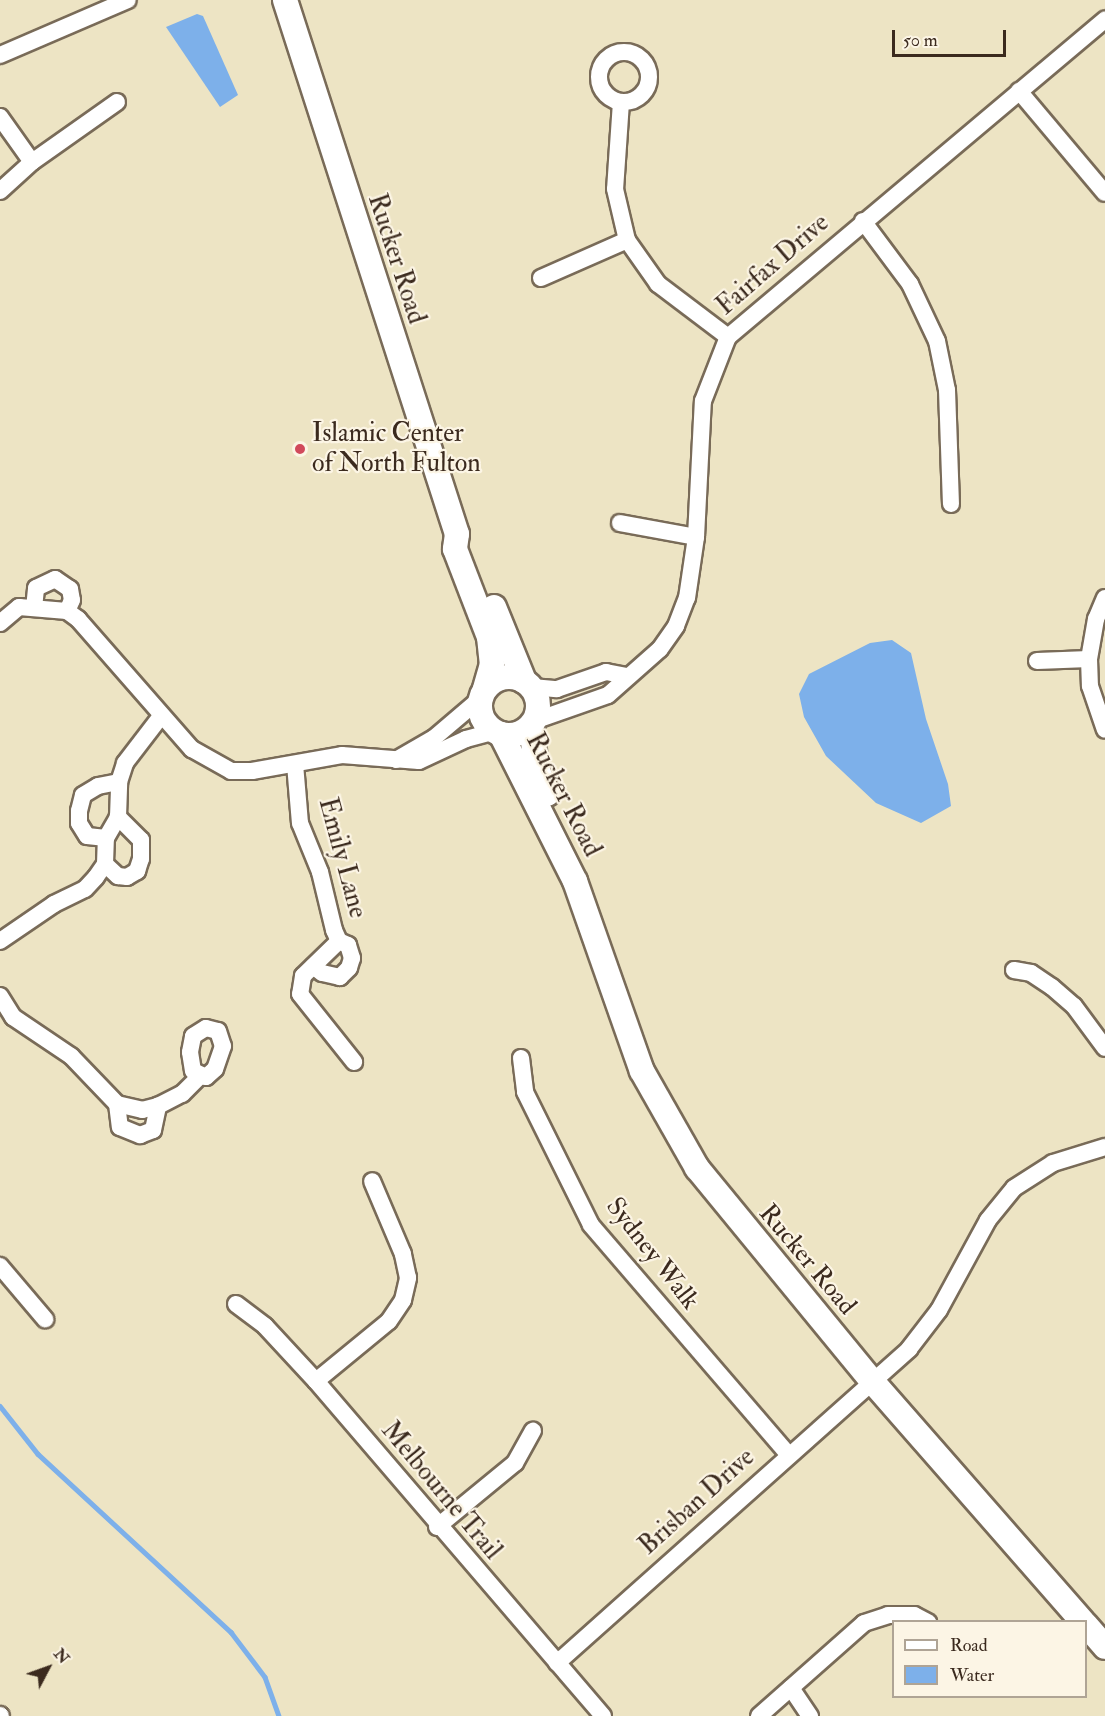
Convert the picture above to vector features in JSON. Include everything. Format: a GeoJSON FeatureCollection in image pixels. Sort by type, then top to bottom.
{"type":"FeatureCollection","features":[{"type":"Feature","properties":{"kind":"main road","name":"Rucker Road"},"geometry":{"type":"LineString","coordinates":[[285,0],[457,534],[455,549],[489,637],[492,664],[483,694]]}},
{"type":"Feature","properties":{"kind":"main road","name":"Rucker Road"},"geometry":{"type":"LineString","coordinates":[[457,534],[470,546],[528,684]]}},
{"type":"Feature","properties":{"kind":"main road"},"geometry":{"type":"LineString","coordinates":[[504,677],[528,684],[538,701],[533,724],[515,735],[498,732],[484,720],[483,694],[504,677]]}},
{"type":"Feature","properties":{"kind":"main road","name":"Rucker Road"},"geometry":{"type":"LineString","coordinates":[[533,724],[536,765],[570,846],[575,881]]}},
{"type":"Feature","properties":{"kind":"main road","name":"Rucker Road"},"geometry":{"type":"LineString","coordinates":[[498,732],[575,881],[642,1071],[675,1135],[721,1201],[872,1382],[1086,1620]]}},
{"type":"Feature","properties":{"kind":"street"},"geometry":{"type":"LineString","coordinates":[[0,55],[128,0]]}},
{"type":"Feature","properties":{"kind":"street","name":"Fairfax Drive"},"geometry":{"type":"LineString","coordinates":[[533,724],[608,695],[626,676],[660,649],[676,626],[687,598],[696,537],[703,401],[728,337],[1105,19]]}},
{"type":"Feature","properties":{"kind":"street"},"geometry":{"type":"LineString","coordinates":[[1019,91],[1105,193]]}},
{"type":"Feature","properties":{"kind":"street"},"geometry":{"type":"LineString","coordinates":[[0,190],[32,162],[117,102]]}},
{"type":"Feature","properties":{"kind":"street"},"geometry":{"type":"LineString","coordinates":[[621,102],[615,189],[627,240],[658,284],[728,337]]}},
{"type":"Feature","properties":{"kind":"street"},"geometry":{"type":"LineString","coordinates":[[0,117],[32,162]]}},
{"type":"Feature","properties":{"kind":"street"},"geometry":{"type":"LineString","coordinates":[[863,221],[910,284],[937,341],[947,390],[951,504]]}},
{"type":"Feature","properties":{"kind":"street"},"geometry":{"type":"LineString","coordinates":[[540,278],[627,240]]}},
{"type":"Feature","properties":{"kind":"street"},"geometry":{"type":"LineString","coordinates":[[620,523],[696,537]]}},
{"type":"Feature","properties":{"kind":"street"},"geometry":{"type":"LineString","coordinates":[[34,608],[36,588],[55,579],[66,584],[72,594],[67,611]]}},
{"type":"Feature","properties":{"kind":"street"},"geometry":{"type":"LineString","coordinates":[[1105,598],[1096,619],[1089,659],[1090,686],[1105,730]]}},
{"type":"Feature","properties":{"kind":"street"},"geometry":{"type":"LineString","coordinates":[[0,623],[19,607],[67,611],[192,749],[231,771],[295,764],[342,755],[395,761],[431,759],[451,746],[498,732]]}},
{"type":"Feature","properties":{"kind":"street"},"geometry":{"type":"LineString","coordinates":[[1037,661],[1089,659]]}},
{"type":"Feature","properties":{"kind":"street"},"geometry":{"type":"LineString","coordinates":[[528,684],[557,689],[606,672],[626,676]]}},
{"type":"Feature","properties":{"kind":"street"},"geometry":{"type":"LineString","coordinates":[[395,761],[434,738],[483,694]]}},
{"type":"Feature","properties":{"kind":"street"},"geometry":{"type":"LineString","coordinates":[[0,941],[54,904],[85,889],[105,864],[106,838],[118,817],[119,782],[133,748],[161,716]]}},
{"type":"Feature","properties":{"kind":"street","name":"Emily Lane"},"geometry":{"type":"LineString","coordinates":[[295,764],[300,822],[339,941],[351,952],[349,968],[333,978],[313,966]]}},
{"type":"Feature","properties":{"kind":"street"},"geometry":{"type":"LineString","coordinates":[[106,838],[87,836],[79,823],[79,811],[83,795],[92,789],[119,782]]}},
{"type":"Feature","properties":{"kind":"street"},"geometry":{"type":"LineString","coordinates":[[105,864],[118,876],[127,877],[137,871],[141,859],[141,840],[118,817]]}},
{"type":"Feature","properties":{"kind":"street","name":"Emily Lane"},"geometry":{"type":"LineString","coordinates":[[339,941],[303,976],[300,994],[354,1062]]}},
{"type":"Feature","properties":{"kind":"street"},"geometry":{"type":"LineString","coordinates":[[1014,970],[1031,973],[1060,993],[1093,1028],[1105,1048]]}},
{"type":"Feature","properties":{"kind":"street"},"geometry":{"type":"LineString","coordinates":[[0,996],[13,1017],[71,1056],[117,1104],[142,1110],[158,1106],[182,1094],[200,1076]]}},
{"type":"Feature","properties":{"kind":"street","name":"Sydney Walk"},"geometry":{"type":"LineString","coordinates":[[521,1058],[525,1092],[591,1225],[788,1454]]}},
{"type":"Feature","properties":{"kind":"street"},"geometry":{"type":"LineString","coordinates":[[117,1104],[116,1119],[120,1127],[140,1135],[153,1130],[158,1106]]}},
{"type":"Feature","properties":{"kind":"street","name":"Brisban Drive"},"geometry":{"type":"LineString","coordinates":[[557,1663],[788,1454],[909,1349],[939,1310],[988,1220],[1014,1188],[1053,1163],[1105,1147]]}},
{"type":"Feature","properties":{"kind":"street"},"geometry":{"type":"LineString","coordinates":[[316,1382],[389,1321],[403,1300],[408,1278],[403,1254],[372,1181]]}},
{"type":"Feature","properties":{"kind":"street"},"geometry":{"type":"LineString","coordinates":[[0,1266],[45,1319]]}},
{"type":"Feature","properties":{"kind":"street","name":"Melbourne Trail"},"geometry":{"type":"LineString","coordinates":[[236,1304],[265,1326],[316,1382],[437,1527],[603,1716]]}},
{"type":"Feature","properties":{"kind":"street"},"geometry":{"type":"LineString","coordinates":[[437,1527],[514,1462],[533,1431]]}},
{"type":"Feature","properties":{"kind":"street"},"geometry":{"type":"LineString","coordinates":[[759,1716],[864,1623],[888,1615],[914,1615],[924,1620]]}},
{"type":"Feature","properties":{"kind":"street"},"geometry":{"type":"LineString","coordinates":[[791,1688],[810,1716]]}},
{"type":"Feature","properties":{"kind":"water"},"geometry":{"type":"Polygon","coordinates":[[[197,14],[203,16],[238,95],[220,107],[166,27],[197,14]]]}},
{"type":"Feature","properties":{"kind":"water"},"geometry":{"type":"Polygon","coordinates":[[[892,640],[911,653],[926,719],[948,784],[951,806],[921,823],[876,803],[826,756],[804,717],[799,694],[809,674],[870,643],[892,640]]]}},
{"type":"Feature","properties":{"kind":"waterway"},"geometry":{"type":"LineString","coordinates":[[0,1406],[38,1454],[231,1632],[265,1677],[279,1716]]}},
{"type":"Feature","properties":{"kind":"place","name":"Islamic Center of North Fulton"},"geometry":{"type":"Point","coordinates":[300,449]}}]}
